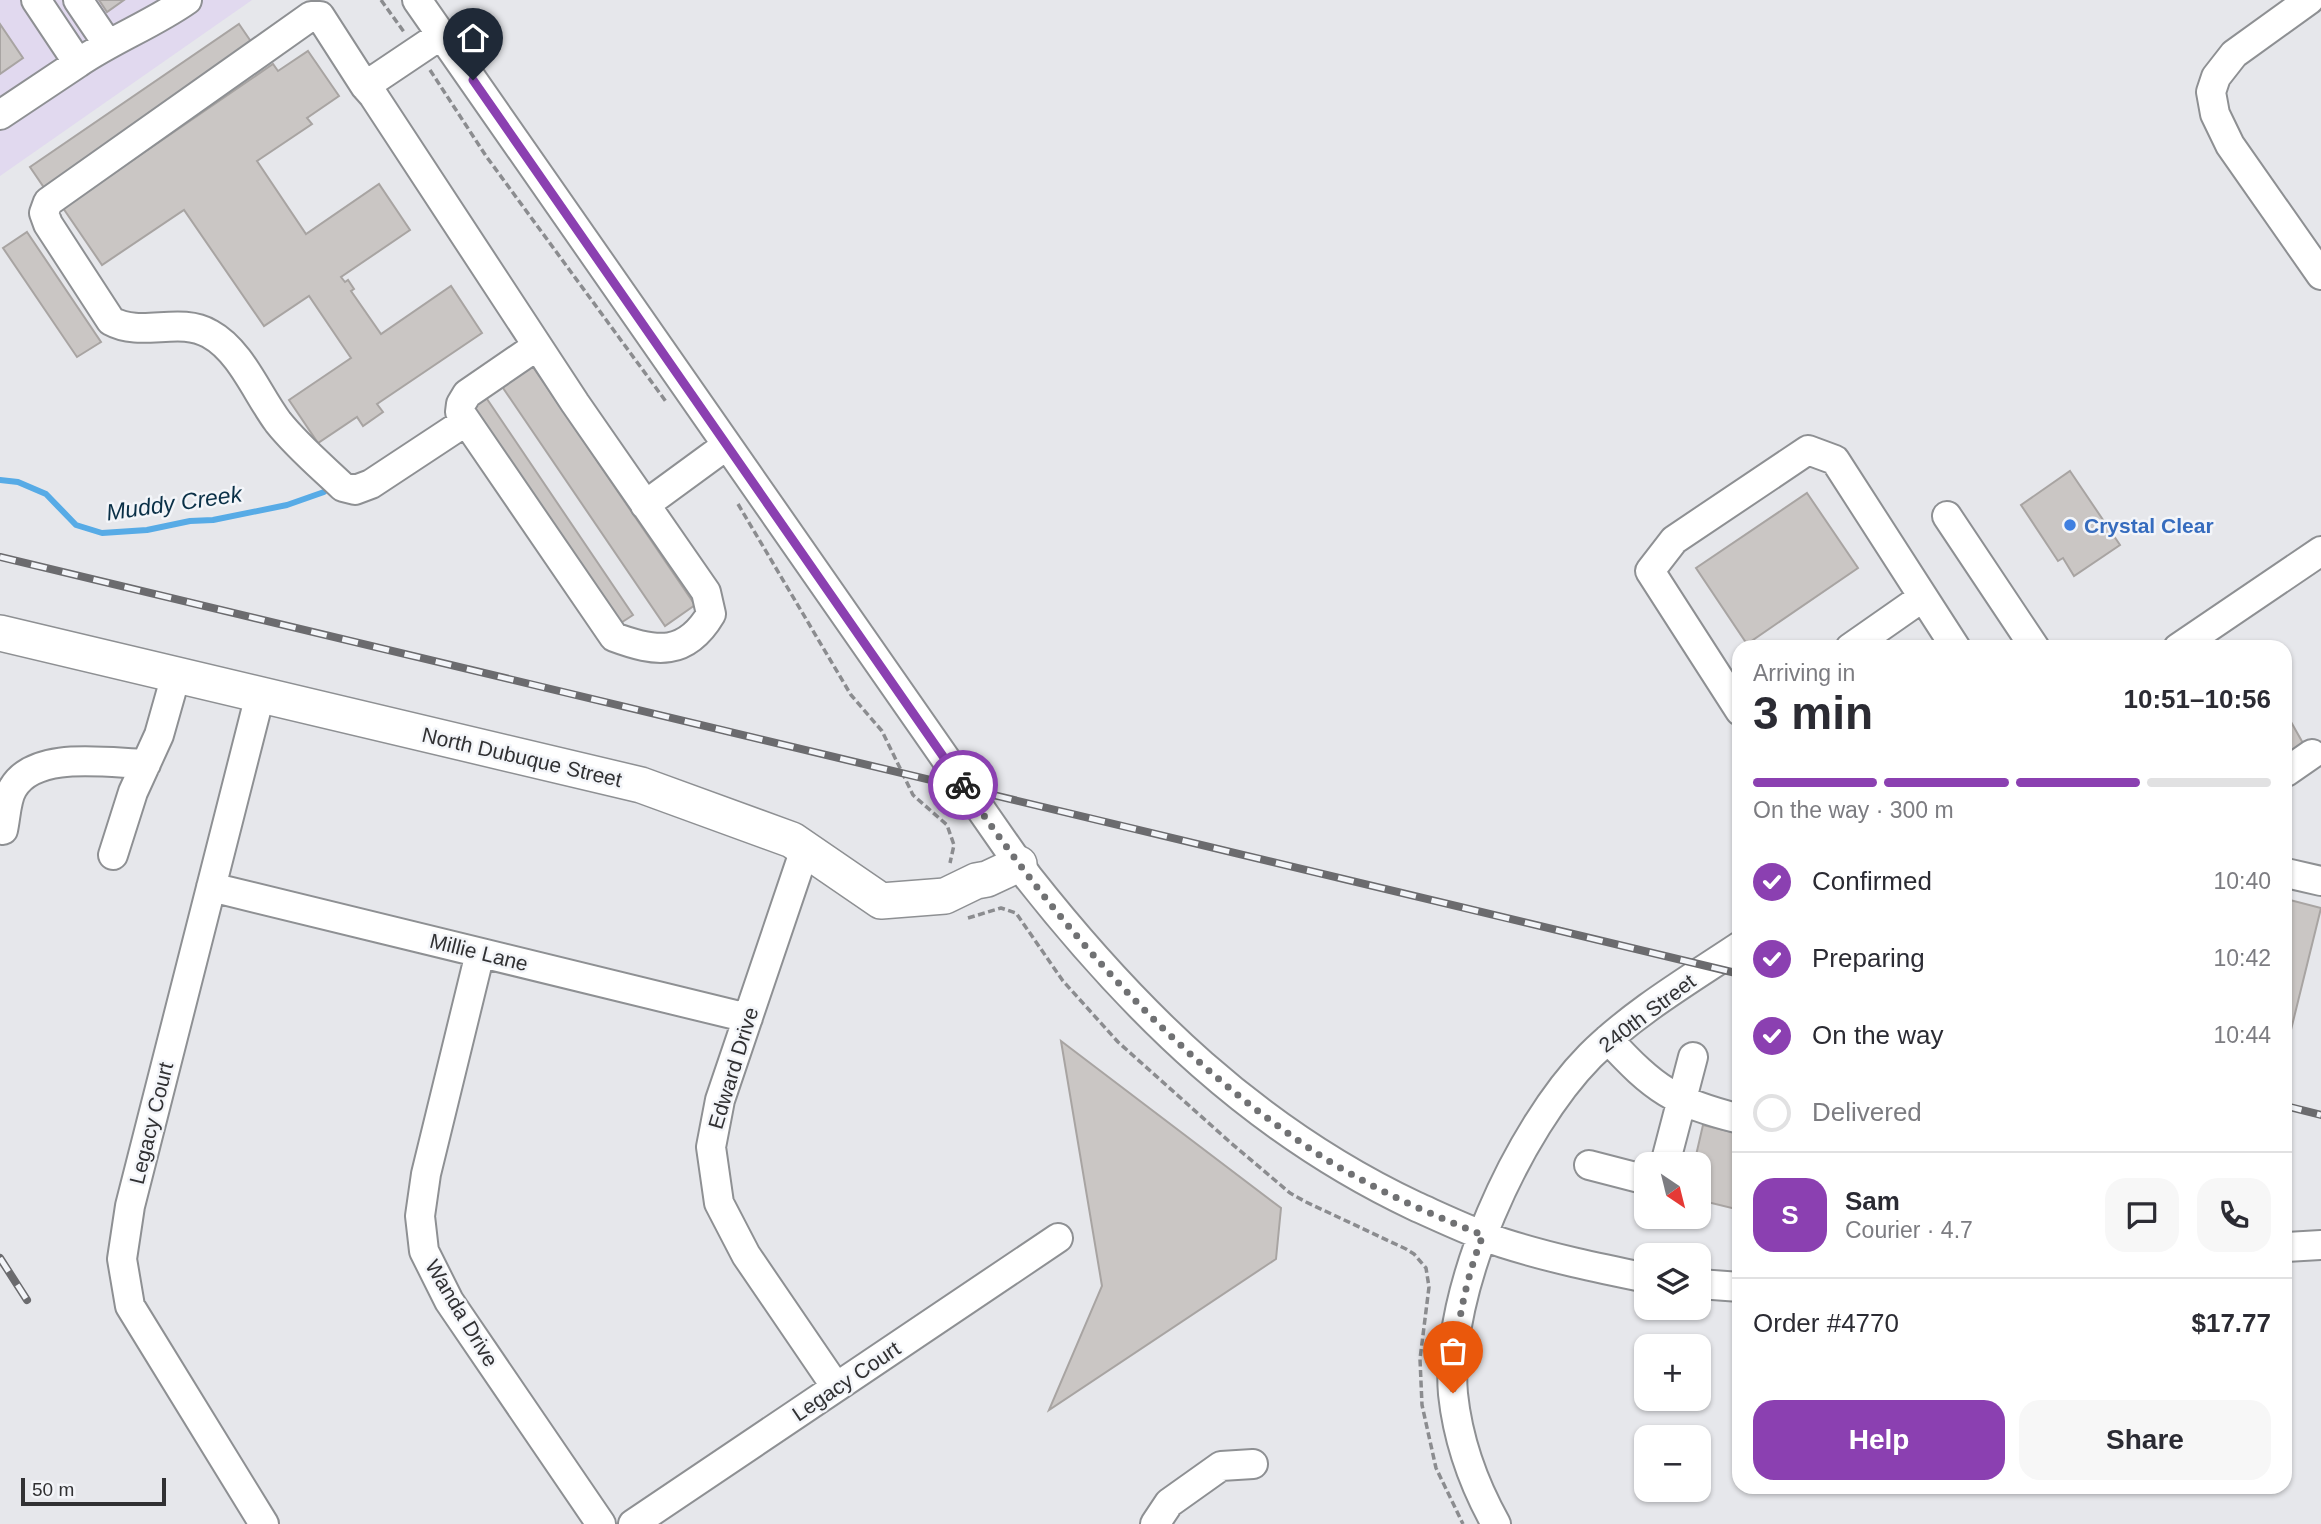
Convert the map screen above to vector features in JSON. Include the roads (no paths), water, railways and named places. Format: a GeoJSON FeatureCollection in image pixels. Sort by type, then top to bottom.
{"type":"FeatureCollection","features":[{"type":"Feature","properties":{"kind":"main road","name":"North Dubuque Street"},"geometry":{"type":"LineString","coordinates":[[0,633],[640,785],[792,840],[881,901],[946,896],[1019,864]]}},
{"type":"Feature","properties":{"kind":"street"},"geometry":{"type":"LineString","coordinates":[[36,0],[78,63]]}},
{"type":"Feature","properties":{"kind":"street"},"geometry":{"type":"LineString","coordinates":[[78,0],[107,43]]}},
{"type":"Feature","properties":{"kind":"street"},"geometry":{"type":"LineString","coordinates":[[0,114],[107,43],[150,10],[187,0]]}},
{"type":"Feature","properties":{"kind":"street"},"geometry":{"type":"LineString","coordinates":[[417,0],[1019,864],[1073,933],[1118,982],[1173,1039],[1247,1103],[1346,1171],[1381,1190],[1483,1235],[1582,1265],[1634,1275]]}},
{"type":"Feature","properties":{"kind":"street"},"geometry":{"type":"LineString","coordinates":[[2309,0],[2234,54],[2216,77],[2211,92],[2215,114],[2230,145],[2321,275]]}},
{"type":"Feature","properties":{"kind":"street"},"geometry":{"type":"LineString","coordinates":[[465,422],[371,484],[355,489],[343,487],[280,425],[224,342],[207,332],[188,326],[122,327],[111,321],[48,224],[44,213],[48,202],[88,171],[311,16],[320,16],[537,346],[706,592],[711,614],[702,629],[688,643],[670,648],[653,648],[623,640],[608,631],[465,422],[460,412],[467,394],[537,346]]}},
{"type":"Feature","properties":{"kind":"street"},"geometry":{"type":"LineString","coordinates":[[365,86],[441,35]]}},
{"type":"Feature","properties":{"kind":"street"},"geometry":{"type":"LineString","coordinates":[[645,505],[727,445]]}},
{"type":"Feature","properties":{"kind":"street"},"geometry":{"type":"LineString","coordinates":[[1732,699],[1650,571],[1674,540],[1808,450],[1835,460],[1951,640]]}},
{"type":"Feature","properties":{"kind":"street"},"geometry":{"type":"LineString","coordinates":[[1947,516],[2030,640]]}},
{"type":"Feature","properties":{"kind":"street"},"geometry":{"type":"LineString","coordinates":[[2190,640],[2321,551]]}},
{"type":"Feature","properties":{"kind":"street"},"geometry":{"type":"LineString","coordinates":[[1861,640],[1923,597]]}},
{"type":"Feature","properties":{"kind":"street"},"geometry":{"type":"LineString","coordinates":[[113,855],[133,792],[159,735],[176,675]]}},
{"type":"Feature","properties":{"kind":"street","name":"Legacy Court"},"geometry":{"type":"LineString","coordinates":[[260,695],[130,1206],[122,1259],[130,1306],[264,1524]]}},
{"type":"Feature","properties":{"kind":"street"},"geometry":{"type":"LineString","coordinates":[[2292,768],[2312,754]]}},
{"type":"Feature","properties":{"kind":"street"},"geometry":{"type":"LineString","coordinates":[[3,830],[11,790],[22,776],[35,767],[54,762],[146,764]]}},
{"type":"Feature","properties":{"kind":"street","name":"Edward Drive"},"geometry":{"type":"LineString","coordinates":[[805,849],[720,1100],[711,1147],[719,1203],[746,1255],[836,1387]]}},
{"type":"Feature","properties":{"kind":"street"},"geometry":{"type":"LineString","coordinates":[[2292,874],[2321,881]]}},
{"type":"Feature","properties":{"kind":"street","name":"Millie Lane"},"geometry":{"type":"LineString","coordinates":[[211,887],[748,1018]]}},
{"type":"Feature","properties":{"kind":"street","name":"240th Street"},"geometry":{"type":"LineString","coordinates":[[1496,1524],[1470,1469],[1460,1436],[1453,1393],[1454,1352],[1459,1317],[1483,1235],[1514,1164],[1559,1091],[1608,1039],[1732,952]]}},
{"type":"Feature","properties":{"kind":"street","name":"Wanda Drive"},"geometry":{"type":"LineString","coordinates":[[480,953],[426,1174],[420,1216],[424,1251],[449,1301],[601,1524]]}},
{"type":"Feature","properties":{"kind":"street"},"geometry":{"type":"LineString","coordinates":[[1608,1039],[1644,1076],[1680,1102],[1732,1117]]}},
{"type":"Feature","properties":{"kind":"street"},"geometry":{"type":"LineString","coordinates":[[1668,1152],[1693,1057]]}},
{"type":"Feature","properties":{"kind":"street"},"geometry":{"type":"LineString","coordinates":[[1589,1165],[1634,1177]]}},
{"type":"Feature","properties":{"kind":"street","name":"Legacy Court"},"geometry":{"type":"LineString","coordinates":[[633,1524],[1058,1238]]}},
{"type":"Feature","properties":{"kind":"street"},"geometry":{"type":"LineString","coordinates":[[2292,1247],[2321,1245]]}},
{"type":"Feature","properties":{"kind":"street"},"geometry":{"type":"LineString","coordinates":[[1711,1285],[1732,1286]]}},
{"type":"Feature","properties":{"kind":"street"},"geometry":{"type":"LineString","coordinates":[[1155,1524],[1169,1503],[1221,1466],[1253,1464]]}},
{"type":"Feature","properties":{"kind":"waterway","name":"Muddy Creek"},"geometry":{"type":"LineString","coordinates":[[0,480],[18,482],[46,494],[76,525],[102,533],[147,530],[190,521],[213,520],[287,505],[324,492]]}},
{"type":"Feature","properties":{"kind":"railway"},"geometry":{"type":"LineString","coordinates":[[0,557],[1732,972]]}},
{"type":"Feature","properties":{"kind":"railway"},"geometry":{"type":"LineString","coordinates":[[2292,1108],[2321,1115]]}},
{"type":"Feature","properties":{"kind":"railway"},"geometry":{"type":"LineString","coordinates":[[0,1258],[27,1300]]}},
{"type":"Feature","properties":{"kind":"place","name":"Crystal Clear"},"geometry":{"type":"Point","coordinates":[2070,525]}}]}
